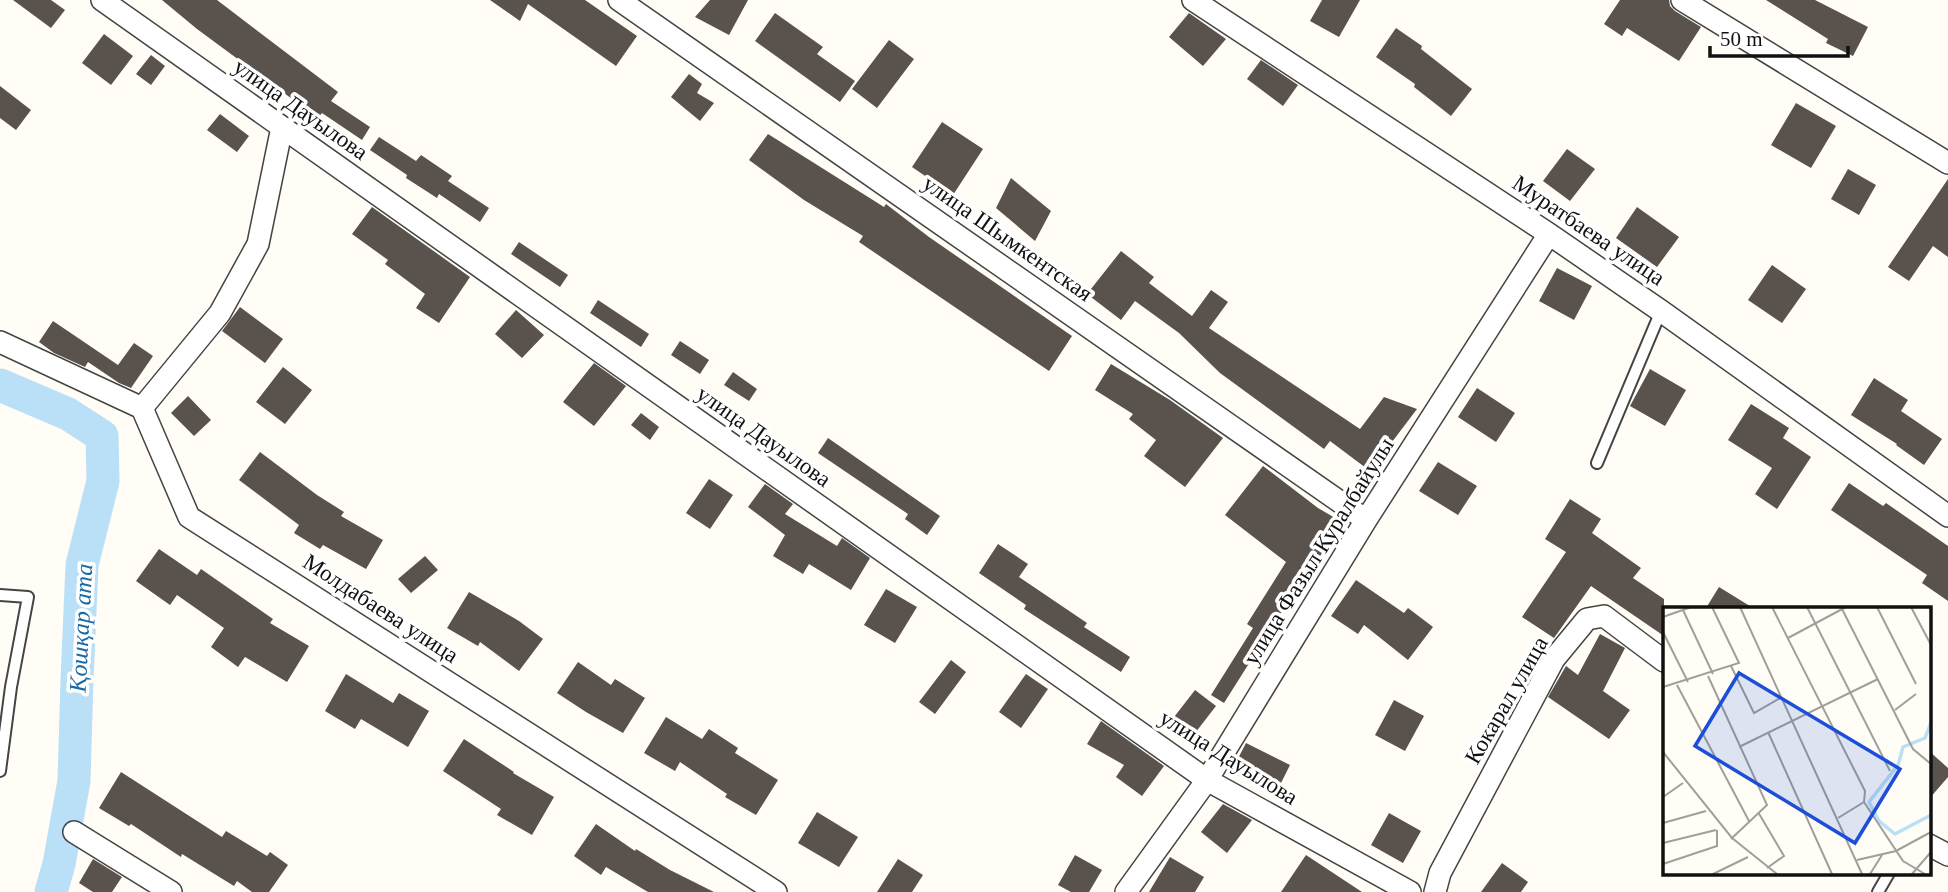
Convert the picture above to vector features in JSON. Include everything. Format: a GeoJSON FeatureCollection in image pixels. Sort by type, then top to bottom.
{"type":"FeatureCollection","features":[{"type":"Feature","properties":{"kind":"street","name":"улица Дауылова"},"geometry":{"type":"LineString","coordinates":[[102,0],[1207,780],[1410,892]]}},
{"type":"Feature","properties":{"kind":"street","name":"улица Шымкентская"},"geometry":{"type":"LineString","coordinates":[[619,0],[1366,520]]}},
{"type":"Feature","properties":{"kind":"street","name":"Муратбаева улица"},"geometry":{"type":"LineString","coordinates":[[1193,0],[1549,234],[1948,516]]}},
{"type":"Feature","properties":{"kind":"street"},"geometry":{"type":"LineString","coordinates":[[1682,0],[1948,163]]}},
{"type":"Feature","properties":{"kind":"street"},"geometry":{"type":"LineString","coordinates":[[0,342],[142,408],[220,313],[258,244],[282,127]]}},
{"type":"Feature","properties":{"kind":"street","name":"улица Фазыл Куралбайулы"},"geometry":{"type":"LineString","coordinates":[[1126,892],[1207,780],[1366,520],[1549,234]]}},
{"type":"Feature","properties":{"kind":"street","name":"Молдабаева улица"},"geometry":{"type":"LineString","coordinates":[[142,408],[189,517],[776,892]]}},
{"type":"Feature","properties":{"kind":"street","name":"Кокарал улица"},"geometry":{"type":"LineString","coordinates":[[1435,892],[1440,873],[1554,659],[1587,619],[1604,616],[1663,660]]}},
{"type":"Feature","properties":{"kind":"street"},"geometry":{"type":"LineString","coordinates":[[74,832],[171,892]]}},
{"type":"Feature","properties":{"kind":"street"},"geometry":{"type":"LineString","coordinates":[[1930,846],[1948,855]]}},
{"type":"Feature","properties":{"kind":"lane"},"geometry":{"type":"LineString","coordinates":[[1597,463],[1661,311]]}},
{"type":"Feature","properties":{"kind":"lane"},"geometry":{"type":"LineString","coordinates":[[0,595],[28,597],[11,687],[0,771]]}},
{"type":"Feature","properties":{"kind":"lane"},"geometry":{"type":"LineString","coordinates":[[1878,892],[1888,874]]}},
{"type":"Feature","properties":{"kind":"building"},"geometry":{"type":"Polygon","coordinates":[[[13,0],[51,0],[65,10],[51,28],[13,0]]]}},
{"type":"Feature","properties":{"kind":"building"},"geometry":{"type":"Polygon","coordinates":[[[162,0],[217,0],[338,92],[331,101],[370,127],[362,140],[322,113],[318,118],[162,0]]]}},
{"type":"Feature","properties":{"kind":"building"},"geometry":{"type":"Polygon","coordinates":[[[490,0],[585,0],[637,36],[616,66],[528,4],[520,21],[490,0]]]}},
{"type":"Feature","properties":{"kind":"building"},"geometry":{"type":"Polygon","coordinates":[[[710,0],[748,0],[729,35],[695,17],[710,0]]]}},
{"type":"Feature","properties":{"kind":"building"},"geometry":{"type":"Polygon","coordinates":[[[1322,0],[1360,0],[1339,37],[1310,21],[1322,0]]]}},
{"type":"Feature","properties":{"kind":"building"},"geometry":{"type":"Polygon","coordinates":[[[1620,0],[1669,0],[1675,11],[1701,27],[1679,61],[1627,28],[1622,36],[1604,24],[1620,0]]]}},
{"type":"Feature","properties":{"kind":"building"},"geometry":{"type":"Polygon","coordinates":[[[1766,0],[1815,0],[1868,27],[1853,56],[1826,43],[1828,39],[1766,0]]]}},
{"type":"Feature","properties":{"kind":"building"},"geometry":{"type":"Polygon","coordinates":[[[775,13],[823,47],[817,54],[855,81],[840,102],[755,41],[775,13]]]}},
{"type":"Feature","properties":{"kind":"building"},"geometry":{"type":"Polygon","coordinates":[[[1189,13],[1226,39],[1203,66],[1169,37],[1189,13]]]}},
{"type":"Feature","properties":{"kind":"building"},"geometry":{"type":"Polygon","coordinates":[[[1396,28],[1422,46],[1421,49],[1472,89],[1451,116],[1414,87],[1415,84],[1376,57],[1396,28]]]}},
{"type":"Feature","properties":{"kind":"building"},"geometry":{"type":"Polygon","coordinates":[[[104,34],[133,56],[111,85],[82,63],[104,34]]]}},
{"type":"Feature","properties":{"kind":"building"},"geometry":{"type":"Polygon","coordinates":[[[889,40],[914,59],[877,108],[852,89],[889,40]]]}},
{"type":"Feature","properties":{"kind":"building"},"geometry":{"type":"Polygon","coordinates":[[[151,55],[165,66],[151,85],[136,74],[151,55]]]}},
{"type":"Feature","properties":{"kind":"building"},"geometry":{"type":"Polygon","coordinates":[[[1261,60],[1298,85],[1283,106],[1247,79],[1261,60]]]}},
{"type":"Feature","properties":{"kind":"building"},"geometry":{"type":"Polygon","coordinates":[[[689,74],[702,84],[697,93],[714,103],[700,121],[671,97],[689,74]]]}},
{"type":"Feature","properties":{"kind":"building"},"geometry":{"type":"Polygon","coordinates":[[[0,86],[31,110],[16,130],[0,118],[0,86]]]}},
{"type":"Feature","properties":{"kind":"building"},"geometry":{"type":"Polygon","coordinates":[[[1796,103],[1836,126],[1811,168],[1771,145],[1796,103]]]}},
{"type":"Feature","properties":{"kind":"building"},"geometry":{"type":"Polygon","coordinates":[[[220,114],[249,136],[237,152],[207,130],[220,114]]]}},
{"type":"Feature","properties":{"kind":"building"},"geometry":{"type":"Polygon","coordinates":[[[942,122],[983,149],[953,195],[912,167],[942,122]]]}},
{"type":"Feature","properties":{"kind":"building"},"geometry":{"type":"Polygon","coordinates":[[[768,134],[884,207],[886,204],[1072,336],[1049,371],[859,242],[863,236],[804,200],[749,160],[768,134]]]}},
{"type":"Feature","properties":{"kind":"building"},"geometry":{"type":"Polygon","coordinates":[[[379,137],[416,161],[421,155],[452,176],[448,181],[489,208],[480,222],[439,194],[437,198],[406,178],[407,175],[370,150],[379,137]]]}},
{"type":"Feature","properties":{"kind":"building"},"geometry":{"type":"Polygon","coordinates":[[[1567,149],[1595,169],[1570,201],[1543,181],[1567,149]]]}},
{"type":"Feature","properties":{"kind":"building"},"geometry":{"type":"Polygon","coordinates":[[[1848,169],[1876,185],[1859,215],[1831,199],[1848,169]]]}},
{"type":"Feature","properties":{"kind":"building"},"geometry":{"type":"Polygon","coordinates":[[[1011,178],[1051,211],[1035,241],[996,208],[1011,178]]]}},
{"type":"Feature","properties":{"kind":"building"},"geometry":{"type":"Polygon","coordinates":[[[1948,179],[1948,257],[1933,246],[1909,281],[1888,267],[1948,179]]]}},
{"type":"Feature","properties":{"kind":"building"},"geometry":{"type":"Polygon","coordinates":[[[372,207],[470,277],[439,323],[416,308],[425,294],[385,264],[388,260],[352,234],[372,207]]]}},
{"type":"Feature","properties":{"kind":"building"},"geometry":{"type":"Polygon","coordinates":[[[1637,207],[1679,237],[1657,267],[1616,238],[1637,207]]]}},
{"type":"Feature","properties":{"kind":"building"},"geometry":{"type":"Polygon","coordinates":[[[519,242],[568,275],[560,287],[511,254],[519,242]]]}},
{"type":"Feature","properties":{"kind":"building"},"geometry":{"type":"Polygon","coordinates":[[[1121,251],[1154,277],[1149,283],[1192,316],[1211,290],[1228,302],[1209,328],[1360,429],[1384,397],[1417,409],[1370,471],[1330,441],[1324,449],[1220,373],[1179,333],[1135,301],[1121,320],[1087,294],[1121,251]]]}},
{"type":"Feature","properties":{"kind":"building"},"geometry":{"type":"Polygon","coordinates":[[[1772,265],[1806,289],[1782,323],[1748,300],[1772,265]]]}},
{"type":"Feature","properties":{"kind":"building"},"geometry":{"type":"Polygon","coordinates":[[[1557,268],[1592,286],[1574,320],[1539,301],[1557,268]]]}},
{"type":"Feature","properties":{"kind":"building"},"geometry":{"type":"Polygon","coordinates":[[[598,300],[649,334],[641,347],[590,313],[598,300]]]}},
{"type":"Feature","properties":{"kind":"building"},"geometry":{"type":"Polygon","coordinates":[[[240,307],[283,339],[265,363],[222,331],[240,307]]]}},
{"type":"Feature","properties":{"kind":"building"},"geometry":{"type":"Polygon","coordinates":[[[516,310],[544,335],[522,358],[495,334],[516,310]]]}},
{"type":"Feature","properties":{"kind":"building"},"geometry":{"type":"Polygon","coordinates":[[[53,321],[118,365],[134,343],[153,356],[131,388],[88,362],[85,367],[54,353],[39,342],[53,321]]]}},
{"type":"Feature","properties":{"kind":"building"},"geometry":{"type":"Polygon","coordinates":[[[680,341],[709,360],[700,374],[671,355],[680,341]]]}},
{"type":"Feature","properties":{"kind":"building"},"geometry":{"type":"Polygon","coordinates":[[[594,363],[626,386],[594,426],[563,402],[594,363]]]}},
{"type":"Feature","properties":{"kind":"building"},"geometry":{"type":"Polygon","coordinates":[[[1111,364],[1170,400],[1223,438],[1185,487],[1144,456],[1156,440],[1129,419],[1133,414],[1095,390],[1111,364]]]}},
{"type":"Feature","properties":{"kind":"building"},"geometry":{"type":"Polygon","coordinates":[[[283,367],[312,390],[285,424],[256,402],[283,367]]]}},
{"type":"Feature","properties":{"kind":"building"},"geometry":{"type":"Polygon","coordinates":[[[1650,369],[1686,390],[1665,426],[1630,406],[1650,369]]]}},
{"type":"Feature","properties":{"kind":"building"},"geometry":{"type":"Polygon","coordinates":[[[733,372],[757,389],[749,401],[724,385],[733,372]]]}},
{"type":"Feature","properties":{"kind":"building"},"geometry":{"type":"Polygon","coordinates":[[[1874,378],[1908,400],[1901,411],[1942,439],[1924,465],[1851,415],[1874,378]]]}},
{"type":"Feature","properties":{"kind":"building"},"geometry":{"type":"Polygon","coordinates":[[[1477,388],[1515,413],[1496,442],[1458,417],[1477,388]]]}},
{"type":"Feature","properties":{"kind":"building"},"geometry":{"type":"Polygon","coordinates":[[[188,396],[211,420],[194,436],[171,413],[188,396]]]}},
{"type":"Feature","properties":{"kind":"building"},"geometry":{"type":"Polygon","coordinates":[[[1751,404],[1789,428],[1783,438],[1811,457],[1777,509],[1755,494],[1772,468],[1728,440],[1751,404]]]}},
{"type":"Feature","properties":{"kind":"building"},"geometry":{"type":"Polygon","coordinates":[[[641,413],[659,427],[650,440],[631,425],[641,413]]]}},
{"type":"Feature","properties":{"kind":"building"},"geometry":{"type":"Polygon","coordinates":[[[828,438],[940,516],[927,535],[905,519],[908,514],[818,453],[828,438]]]}},
{"type":"Feature","properties":{"kind":"building"},"geometry":{"type":"Polygon","coordinates":[[[260,452],[344,512],[341,516],[383,540],[366,569],[323,545],[320,549],[294,533],[299,525],[239,480],[260,452]]]}},
{"type":"Feature","properties":{"kind":"building"},"geometry":{"type":"Polygon","coordinates":[[[1438,462],[1477,486],[1458,515],[1419,491],[1438,462]]]}},
{"type":"Feature","properties":{"kind":"building"},"geometry":{"type":"Polygon","coordinates":[[[1263,466],[1318,508],[1342,522],[1317,561],[1315,559],[1224,703],[1211,695],[1253,628],[1247,624],[1286,562],[1225,515],[1263,466]]]}},
{"type":"Feature","properties":{"kind":"building"},"geometry":{"type":"Polygon","coordinates":[[[709,479],[733,495],[710,529],[686,513],[709,479]]]}},
{"type":"Feature","properties":{"kind":"building"},"geometry":{"type":"Polygon","coordinates":[[[1849,483],[1883,506],[1886,503],[1948,546],[1948,601],[1922,583],[1927,575],[1831,510],[1849,483]]]}},
{"type":"Feature","properties":{"kind":"building"},"geometry":{"type":"Polygon","coordinates":[[[765,484],[793,504],[785,514],[837,546],[842,538],[870,558],[851,590],[809,564],[803,574],[773,556],[785,535],[748,507],[765,484]]]}},
{"type":"Feature","properties":{"kind":"building"},"geometry":{"type":"Polygon","coordinates":[[[1570,499],[1601,519],[1592,533],[1641,568],[1633,578],[1664,599],[1663,635],[1591,586],[1554,638],[1522,617],[1566,552],[1545,539],[1570,499]]]}},
{"type":"Feature","properties":{"kind":"building"},"geometry":{"type":"Polygon","coordinates":[[[998,544],[1028,564],[1019,577],[1087,623],[1084,627],[1130,657],[1121,672],[1024,609],[1026,605],[979,573],[998,544]]]}},
{"type":"Feature","properties":{"kind":"building"},"geometry":{"type":"Polygon","coordinates":[[[159,549],[197,575],[201,569],[273,619],[270,623],[309,646],[287,682],[245,657],[238,667],[211,647],[224,628],[177,595],[170,605],[136,581],[159,549]]]}},
{"type":"Feature","properties":{"kind":"building"},"geometry":{"type":"Polygon","coordinates":[[[425,556],[438,570],[411,593],[398,579],[425,556]]]}},
{"type":"Feature","properties":{"kind":"building"},"geometry":{"type":"Polygon","coordinates":[[[1356,580],[1404,613],[1408,608],[1433,627],[1408,660],[1364,625],[1358,634],[1331,616],[1356,580]]]}},
{"type":"Feature","properties":{"kind":"building"},"geometry":{"type":"Polygon","coordinates":[[[1719,587],[1751,607],[1707,607],[1719,587]]]}},
{"type":"Feature","properties":{"kind":"building"},"geometry":{"type":"Polygon","coordinates":[[[886,589],[917,607],[895,643],[864,625],[886,589]]]}},
{"type":"Feature","properties":{"kind":"building"},"geometry":{"type":"Polygon","coordinates":[[[469,592],[519,621],[543,639],[519,671],[480,642],[478,646],[447,628],[469,592]]]}},
{"type":"Feature","properties":{"kind":"building"},"geometry":{"type":"Polygon","coordinates":[[[1600,634],[1625,648],[1603,691],[1630,710],[1609,739],[1548,697],[1566,666],[1578,675],[1600,634]]]}},
{"type":"Feature","properties":{"kind":"building"},"geometry":{"type":"Polygon","coordinates":[[[951,660],[966,672],[935,714],[919,702],[951,660]]]}},
{"type":"Feature","properties":{"kind":"building"},"geometry":{"type":"Polygon","coordinates":[[[578,662],[611,685],[615,679],[645,698],[623,733],[557,693],[578,662]]]}},
{"type":"Feature","properties":{"kind":"building"},"geometry":{"type":"Polygon","coordinates":[[[346,674],[393,703],[399,693],[429,711],[408,747],[361,719],[355,729],[325,711],[346,674]]]}},
{"type":"Feature","properties":{"kind":"building"},"geometry":{"type":"Polygon","coordinates":[[[1026,674],[1048,689],[1021,728],[999,712],[1026,674]]]}},
{"type":"Feature","properties":{"kind":"building"},"geometry":{"type":"Polygon","coordinates":[[[1195,690],[1216,706],[1192,737],[1171,721],[1195,690]]]}},
{"type":"Feature","properties":{"kind":"building"},"geometry":{"type":"Polygon","coordinates":[[[1394,700],[1424,716],[1405,751],[1375,735],[1394,700]]]}},
{"type":"Feature","properties":{"kind":"building"},"geometry":{"type":"Polygon","coordinates":[[[666,717],[702,739],[709,729],[738,748],[735,753],[778,780],[756,815],[725,797],[727,794],[680,762],[675,771],[644,753],[666,717]]]}},
{"type":"Feature","properties":{"kind":"building"},"geometry":{"type":"Polygon","coordinates":[[[1101,721],[1164,766],[1142,796],[1116,777],[1124,765],[1087,744],[1101,721]]]}},
{"type":"Feature","properties":{"kind":"building"},"geometry":{"type":"Polygon","coordinates":[[[464,739],[554,797],[532,835],[497,815],[501,809],[443,771],[464,739]]]}},
{"type":"Feature","properties":{"kind":"building"},"geometry":{"type":"Polygon","coordinates":[[[1246,743],[1290,765],[1275,795],[1231,772],[1246,743]]]}},
{"type":"Feature","properties":{"kind":"building"},"geometry":{"type":"Polygon","coordinates":[[[1930,752],[1948,768],[1948,777],[1930,798],[1930,752]]]}},
{"type":"Feature","properties":{"kind":"building"},"geometry":{"type":"Polygon","coordinates":[[[121,772],[222,837],[226,831],[267,856],[270,852],[288,865],[269,892],[252,892],[237,881],[234,886],[182,854],[181,857],[131,824],[129,826],[99,808],[121,772]]]}},
{"type":"Feature","properties":{"kind":"building"},"geometry":{"type":"Polygon","coordinates":[[[1223,804],[1252,820],[1227,853],[1201,832],[1223,804]]]}},
{"type":"Feature","properties":{"kind":"building"},"geometry":{"type":"Polygon","coordinates":[[[817,812],[858,837],[839,867],[798,843],[817,812]]]}},
{"type":"Feature","properties":{"kind":"building"},"geometry":{"type":"Polygon","coordinates":[[[1389,813],[1421,831],[1403,863],[1371,845],[1389,813]]]}},
{"type":"Feature","properties":{"kind":"building"},"geometry":{"type":"Polygon","coordinates":[[[596,824],[635,851],[636,849],[714,892],[648,892],[606,867],[601,875],[574,856],[596,824]]]}},
{"type":"Feature","properties":{"kind":"building"},"geometry":{"type":"Polygon","coordinates":[[[1075,855],[1102,870],[1089,892],[1071,892],[1058,885],[1075,855]]]}},
{"type":"Feature","properties":{"kind":"building"},"geometry":{"type":"Polygon","coordinates":[[[1306,855],[1362,892],[1281,892],[1306,855]]]}},
{"type":"Feature","properties":{"kind":"building"},"geometry":{"type":"Polygon","coordinates":[[[1170,857],[1204,877],[1195,892],[1149,892],[1170,857]]]}},
{"type":"Feature","properties":{"kind":"building"},"geometry":{"type":"Polygon","coordinates":[[[93,859],[122,877],[112,892],[93,892],[79,883],[93,859]]]}},
{"type":"Feature","properties":{"kind":"building"},"geometry":{"type":"Polygon","coordinates":[[[898,859],[923,875],[912,892],[877,892],[898,859]]]}},
{"type":"Feature","properties":{"kind":"building"},"geometry":{"type":"Polygon","coordinates":[[[1502,863],[1528,882],[1521,892],[1481,892],[1502,863]]]}},
{"type":"Feature","properties":{"kind":"waterway","name":"Қошқар ата"},"geometry":{"type":"LineString","coordinates":[[0,385],[68,414],[102,436],[103,481],[82,565],[74,781],[59,864],[51,892]]}}]}
